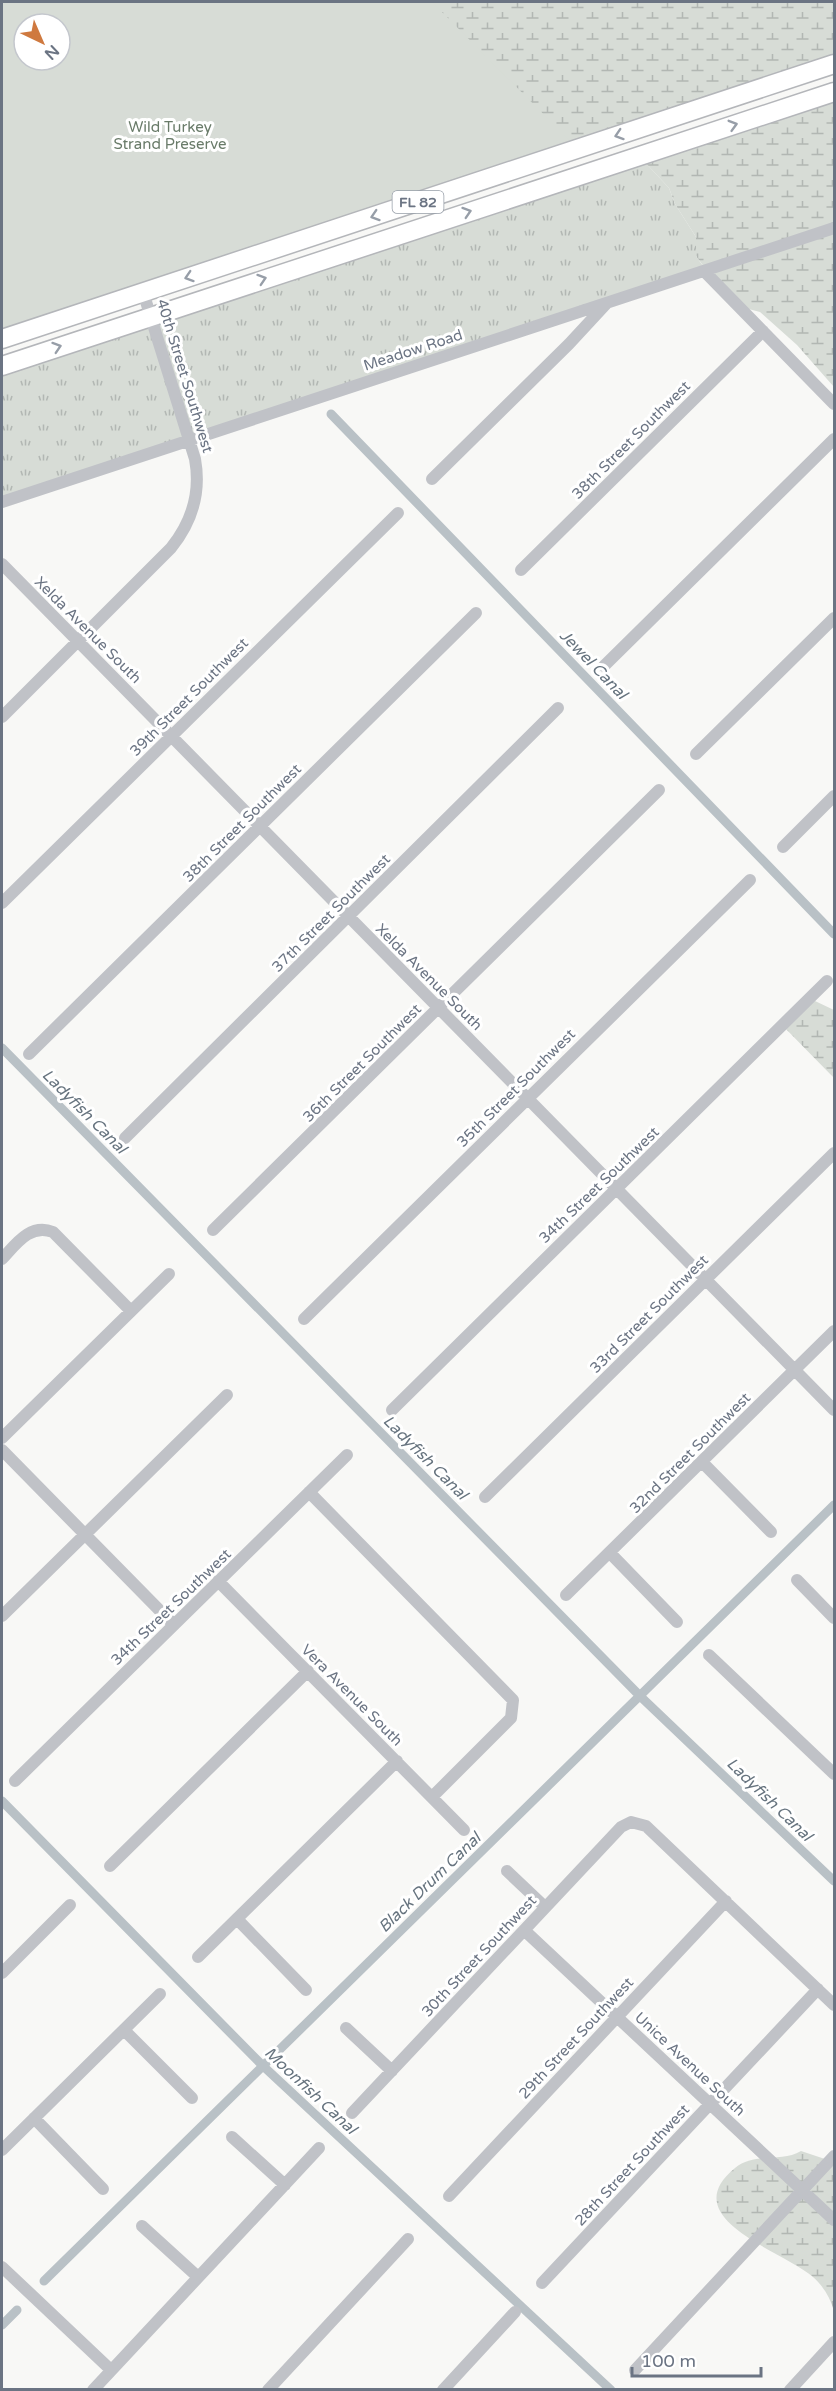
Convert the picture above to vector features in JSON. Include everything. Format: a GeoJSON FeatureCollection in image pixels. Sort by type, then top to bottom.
{"type":"FeatureCollection","features":[{"type":"Feature","properties":{"kind":"highway","name":"FL 82"},"geometry":{"type":"LineString","coordinates":[[2,339],[829,65]]}},
{"type":"Feature","properties":{"kind":"highway"},"geometry":{"type":"LineString","coordinates":[[677,142],[682,129],[731,108],[810,83],[829,65]]}},
{"type":"Feature","properties":{"kind":"highway","name":"FL 82"},"geometry":{"type":"LineString","coordinates":[[2,366],[834,92]]}},
{"type":"Feature","properties":{"kind":"highway"},"geometry":{"type":"LineString","coordinates":[[493,204],[510,188],[631,147],[644,139],[650,125]]}},
{"type":"Feature","properties":{"kind":"street","name":"Meadow Road"},"geometry":{"type":"LineString","coordinates":[[2,502],[834,228]]}},
{"type":"Feature","properties":{"kind":"street"},"geometry":{"type":"LineString","coordinates":[[704,271],[834,404]]}},
{"type":"Feature","properties":{"kind":"street","name":"40th Street Southwest"},"geometry":{"type":"LineString","coordinates":[[2,717],[164,556],[184,531],[194,507],[197,481],[189,439],[143,292]]}},
{"type":"Feature","properties":{"kind":"street"},"geometry":{"type":"LineString","coordinates":[[432,479],[569,344],[607,303]]}},
{"type":"Feature","properties":{"kind":"street","name":"38th Street Southwest"},"geometry":{"type":"LineString","coordinates":[[521,570],[763,332]]}},
{"type":"Feature","properties":{"kind":"street"},"geometry":{"type":"LineString","coordinates":[[604,666],[834,439]]}},
{"type":"Feature","properties":{"kind":"street","name":"39th Street Southwest"},"geometry":{"type":"LineString","coordinates":[[2,903],[398,513]]}},
{"type":"Feature","properties":{"kind":"street","name":"Xelda Avenue South"},"geometry":{"type":"LineString","coordinates":[[2,564],[834,1410]]}},
{"type":"Feature","properties":{"kind":"street","name":"38th Street Southwest"},"geometry":{"type":"LineString","coordinates":[[29,1054],[476,613]]}},
{"type":"Feature","properties":{"kind":"street"},"geometry":{"type":"LineString","coordinates":[[696,754],[834,618]]}},
{"type":"Feature","properties":{"kind":"street","name":"37th Street Southwest"},"geometry":{"type":"LineString","coordinates":[[125,1138],[558,708]]}},
{"type":"Feature","properties":{"kind":"street","name":"36th Street Southwest"},"geometry":{"type":"LineString","coordinates":[[213,1230],[659,790]]}},
{"type":"Feature","properties":{"kind":"street"},"geometry":{"type":"LineString","coordinates":[[783,846],[834,796]]}},
{"type":"Feature","properties":{"kind":"street","name":"35th Street Southwest"},"geometry":{"type":"LineString","coordinates":[[304,1319],[750,880]]}},
{"type":"Feature","properties":{"kind":"street","name":"34th Street Southwest"},"geometry":{"type":"LineString","coordinates":[[392,1410],[827,981]]}},
{"type":"Feature","properties":{"kind":"street","name":"33rd Street Southwest"},"geometry":{"type":"LineString","coordinates":[[485,1497],[834,1153]]}},
{"type":"Feature","properties":{"kind":"street"},"geometry":{"type":"LineString","coordinates":[[2,1259],[35,1229],[53,1232],[131,1311]]}},
{"type":"Feature","properties":{"kind":"street"},"geometry":{"type":"LineString","coordinates":[[2,1438],[169,1274]]}},
{"type":"Feature","properties":{"kind":"street","name":"32nd Street Southwest"},"geometry":{"type":"LineString","coordinates":[[566,1595],[834,1331]]}},
{"type":"Feature","properties":{"kind":"street"},"geometry":{"type":"LineString","coordinates":[[2,1616],[227,1395]]}},
{"type":"Feature","properties":{"kind":"street"},"geometry":{"type":"LineString","coordinates":[[2,1450],[174,1624]]}},
{"type":"Feature","properties":{"kind":"street","name":"34th Street Southwest"},"geometry":{"type":"LineString","coordinates":[[15,1780],[347,1455]]}},
{"type":"Feature","properties":{"kind":"street"},"geometry":{"type":"LineString","coordinates":[[702,1462],[771,1532]]}},
{"type":"Feature","properties":{"kind":"street"},"geometry":{"type":"LineString","coordinates":[[309,1492],[513,1700],[514,1709],[511,1718],[432,1797]]}},
{"type":"Feature","properties":{"kind":"street"},"geometry":{"type":"LineString","coordinates":[[609,1553],[677,1622]]}},
{"type":"Feature","properties":{"kind":"street"},"geometry":{"type":"LineString","coordinates":[[797,1580],[834,1618]]}},
{"type":"Feature","properties":{"kind":"street","name":"Vera Avenue South"},"geometry":{"type":"LineString","coordinates":[[219,1581],[465,1830]]}},
{"type":"Feature","properties":{"kind":"street"},"geometry":{"type":"LineString","coordinates":[[709,1655],[834,1774]]}},
{"type":"Feature","properties":{"kind":"street"},"geometry":{"type":"LineString","coordinates":[[110,1866],[308,1671]]}},
{"type":"Feature","properties":{"kind":"street"},"geometry":{"type":"LineString","coordinates":[[198,1957],[397,1761]]}},
{"type":"Feature","properties":{"kind":"street","name":"30th Street Southwest"},"geometry":{"type":"LineString","coordinates":[[352,2113],[621,1827],[631,1822],[646,1826],[726,1901]]}},
{"type":"Feature","properties":{"kind":"street"},"geometry":{"type":"LineString","coordinates":[[507,1871],[545,1907]]}},
{"type":"Feature","properties":{"kind":"street"},"geometry":{"type":"LineString","coordinates":[[726,1901],[834,2005]]}},
{"type":"Feature","properties":{"kind":"street","name":"29th Street Southwest"},"geometry":{"type":"LineString","coordinates":[[449,2196],[726,1901]]}},
{"type":"Feature","properties":{"kind":"street"},"geometry":{"type":"LineString","coordinates":[[2,1972],[70,1905]]}},
{"type":"Feature","properties":{"kind":"street"},"geometry":{"type":"LineString","coordinates":[[237,1919],[306,1989]]}},
{"type":"Feature","properties":{"kind":"street","name":"Unice Avenue South"},"geometry":{"type":"LineString","coordinates":[[524,1930],[834,2220]]}},
{"type":"Feature","properties":{"kind":"street","name":"28th Street Southwest"},"geometry":{"type":"LineString","coordinates":[[542,2283],[818,1989]]}},
{"type":"Feature","properties":{"kind":"street"},"geometry":{"type":"LineString","coordinates":[[2,2150],[160,1994]]}},
{"type":"Feature","properties":{"kind":"street"},"geometry":{"type":"LineString","coordinates":[[346,2028],[392,2071]]}},
{"type":"Feature","properties":{"kind":"street"},"geometry":{"type":"LineString","coordinates":[[124,2030],[192,2098]]}},
{"type":"Feature","properties":{"kind":"street"},"geometry":{"type":"LineString","coordinates":[[34,2118],[103,2189]]}},
{"type":"Feature","properties":{"kind":"street"},"geometry":{"type":"LineString","coordinates":[[232,2137],[285,2185]]}},
{"type":"Feature","properties":{"kind":"street"},"geometry":{"type":"LineString","coordinates":[[93,2390],[319,2148]]}},
{"type":"Feature","properties":{"kind":"street"},"geometry":{"type":"LineString","coordinates":[[635,2370],[834,2156]]}},
{"type":"Feature","properties":{"kind":"street"},"geometry":{"type":"LineString","coordinates":[[142,2226],[198,2277]]}},
{"type":"Feature","properties":{"kind":"street"},"geometry":{"type":"LineString","coordinates":[[268,2390],[408,2239]]}},
{"type":"Feature","properties":{"kind":"street"},"geometry":{"type":"LineString","coordinates":[[2,2267],[111,2370]]}},
{"type":"Feature","properties":{"kind":"street"},"geometry":{"type":"LineString","coordinates":[[442,2390],[515,2312]]}},
{"type":"Feature","properties":{"kind":"street"},"geometry":{"type":"LineString","coordinates":[[790,2390],[834,2342]]}},
{"type":"Feature","properties":{"kind":"green space","name":"Wild Turkey Strand Preserve"},"geometry":{"type":"Polygon","coordinates":[[[2,2],[432,2],[572,143],[2,330],[2,2]]]}},
{"type":"Feature","properties":{"kind":"green space"},"geometry":{"type":"Polygon","coordinates":[[[307,2],[834,2],[834,58],[565,147],[307,2]]]}},
{"type":"Feature","properties":{"kind":"green space"},"geometry":{"type":"Polygon","coordinates":[[[834,98],[834,387],[797,345],[760,312],[741,307],[707,271],[696,256],[696,237],[675,204],[669,188],[642,159],[834,98]]]}},
{"type":"Feature","properties":{"kind":"green space"},"geometry":{"type":"Polygon","coordinates":[[[642,159],[669,188],[675,204],[696,237],[696,256],[703,266],[2,505],[2,371],[642,159]]]}},
{"type":"Feature","properties":{"kind":"green space"},"geometry":{"type":"Polygon","coordinates":[[[815,1001],[834,1010],[834,1078],[781,1024],[791,1012],[815,1001]]]}},
{"type":"Feature","properties":{"kind":"green space"},"geometry":{"type":"Polygon","coordinates":[[[801,2151],[834,2162],[834,2311],[826,2292],[813,2277],[740,2232],[725,2218],[717,2203],[719,2186],[742,2163],[793,2155],[801,2151]]]}},
{"type":"Feature","properties":{"kind":"waterway","name":"Jewel Canal"},"geometry":{"type":"LineString","coordinates":[[331,414],[834,934]]}},
{"type":"Feature","properties":{"kind":"waterway","name":"Ladyfish Canal"},"geometry":{"type":"LineString","coordinates":[[2,1048],[641,1697],[834,1881]]}},
{"type":"Feature","properties":{"kind":"waterway","name":"Black Drum Canal"},"geometry":{"type":"LineString","coordinates":[[44,2281],[834,1505]]}},
{"type":"Feature","properties":{"kind":"waterway","name":"Moonfish Canal"},"geometry":{"type":"LineString","coordinates":[[2,1801],[262,2065],[611,2390]]}},
{"type":"Feature","properties":{"kind":"waterway","name":"Black Drum Canal"},"geometry":{"type":"LineString","coordinates":[[2,2325],[17,2310]]}}]}
